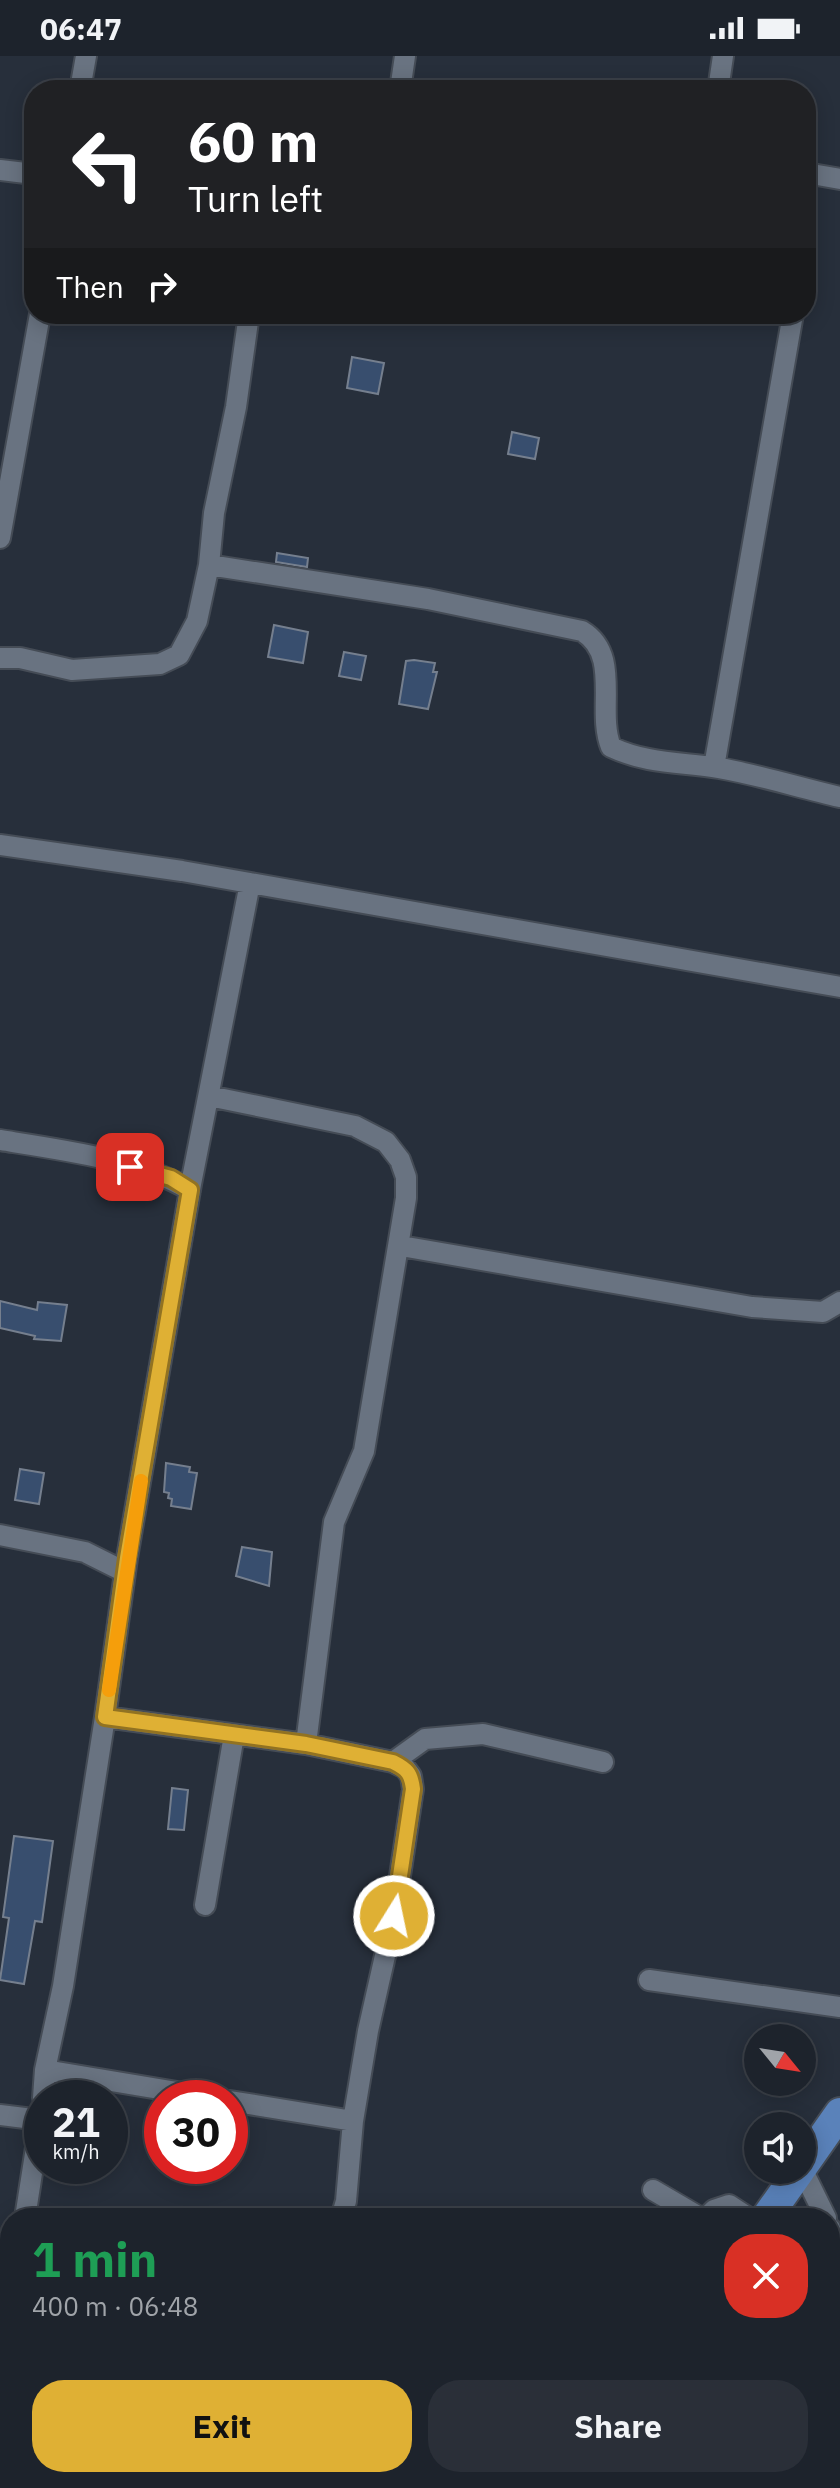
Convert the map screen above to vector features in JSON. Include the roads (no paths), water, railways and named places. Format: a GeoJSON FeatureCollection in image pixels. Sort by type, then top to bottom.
{"type":"FeatureCollection","features":[{"type":"Feature","properties":{"kind":"highway"},"geometry":{"type":"LineString","coordinates":[[816,2147],[840,2113]]}},
{"type":"Feature","properties":{"kind":"highway"},"geometry":{"type":"LineString","coordinates":[[773,2208],[790,2184]]}},
{"type":"Feature","properties":{"kind":"street"},"geometry":{"type":"LineString","coordinates":[[82,80],[86,56]]}},
{"type":"Feature","properties":{"kind":"street"},"geometry":{"type":"LineString","coordinates":[[401,80],[405,56]]}},
{"type":"Feature","properties":{"kind":"street"},"geometry":{"type":"LineString","coordinates":[[719,80],[723,56]]}},
{"type":"Feature","properties":{"kind":"street"},"geometry":{"type":"LineString","coordinates":[[0,170],[24,173]]}},
{"type":"Feature","properties":{"kind":"street"},"geometry":{"type":"LineString","coordinates":[[816,175],[840,179]]}},
{"type":"Feature","properties":{"kind":"street"},"geometry":{"type":"LineString","coordinates":[[0,538],[2,508],[38,324]]}},
{"type":"Feature","properties":{"kind":"street"},"geometry":{"type":"LineString","coordinates":[[0,658],[20,658],[72,670],[160,664],[179,655],[197,621],[209,565],[214,513],[236,407],[248,324]]}},
{"type":"Feature","properties":{"kind":"street"},"geometry":{"type":"LineString","coordinates":[[714,767],[791,324]]}},
{"type":"Feature","properties":{"kind":"street"},"geometry":{"type":"LineString","coordinates":[[209,565],[428,599],[582,631],[595,639],[604,655],[605,734],[611,747],[633,758],[659,764],[714,767],[840,797]]}},
{"type":"Feature","properties":{"kind":"street"},"geometry":{"type":"LineString","coordinates":[[0,845],[250,883],[840,987]]}},
{"type":"Feature","properties":{"kind":"street"},"geometry":{"type":"LineString","coordinates":[[44,2080],[63,1986],[125,1572],[190,1190],[250,883]]}},
{"type":"Feature","properties":{"kind":"street"},"geometry":{"type":"LineString","coordinates":[[209,1096],[355,1126],[386,1142],[400,1160],[406,1177],[401,1246],[364,1451],[334,1522],[306,1744]]}},
{"type":"Feature","properties":{"kind":"street"},"geometry":{"type":"LineString","coordinates":[[0,1140],[56,1149],[155,1173],[190,1190]]}},
{"type":"Feature","properties":{"kind":"street"},"geometry":{"type":"LineString","coordinates":[[401,1246],[752,1307],[823,1312],[840,1302]]}},
{"type":"Feature","properties":{"kind":"street"},"geometry":{"type":"LineString","coordinates":[[0,1535],[85,1552],[125,1572]]}},
{"type":"Feature","properties":{"kind":"street"},"geometry":{"type":"LineString","coordinates":[[105,1717],[306,1744],[393,1762],[405,1768],[411,1776],[413,1789],[394,1916],[368,2031],[353,2121],[344,2208]]}},
{"type":"Feature","properties":{"kind":"street"},"geometry":{"type":"LineString","coordinates":[[393,1762],[425,1739],[483,1734],[603,1762]]}},
{"type":"Feature","properties":{"kind":"street"},"geometry":{"type":"LineString","coordinates":[[205,1905],[234,1735]]}},
{"type":"Feature","properties":{"kind":"street"},"geometry":{"type":"LineString","coordinates":[[649,1980],[840,2007]]}},
{"type":"Feature","properties":{"kind":"street"},"geometry":{"type":"LineString","coordinates":[[45,2070],[144,2086]]}},
{"type":"Feature","properties":{"kind":"street"},"geometry":{"type":"LineString","coordinates":[[248,2104],[353,2121]]}},
{"type":"Feature","properties":{"kind":"street"},"geometry":{"type":"LineString","coordinates":[[0,2115],[24,2118]]}},
{"type":"Feature","properties":{"kind":"street"},"geometry":{"type":"LineString","coordinates":[[27,2208],[31,2184]]}},
{"type":"Feature","properties":{"kind":"street"},"geometry":{"type":"LineString","coordinates":[[809,2184],[821,2208]]}},
{"type":"Feature","properties":{"kind":"street"},"geometry":{"type":"LineString","coordinates":[[653,2190],[686,2208]]}}]}
